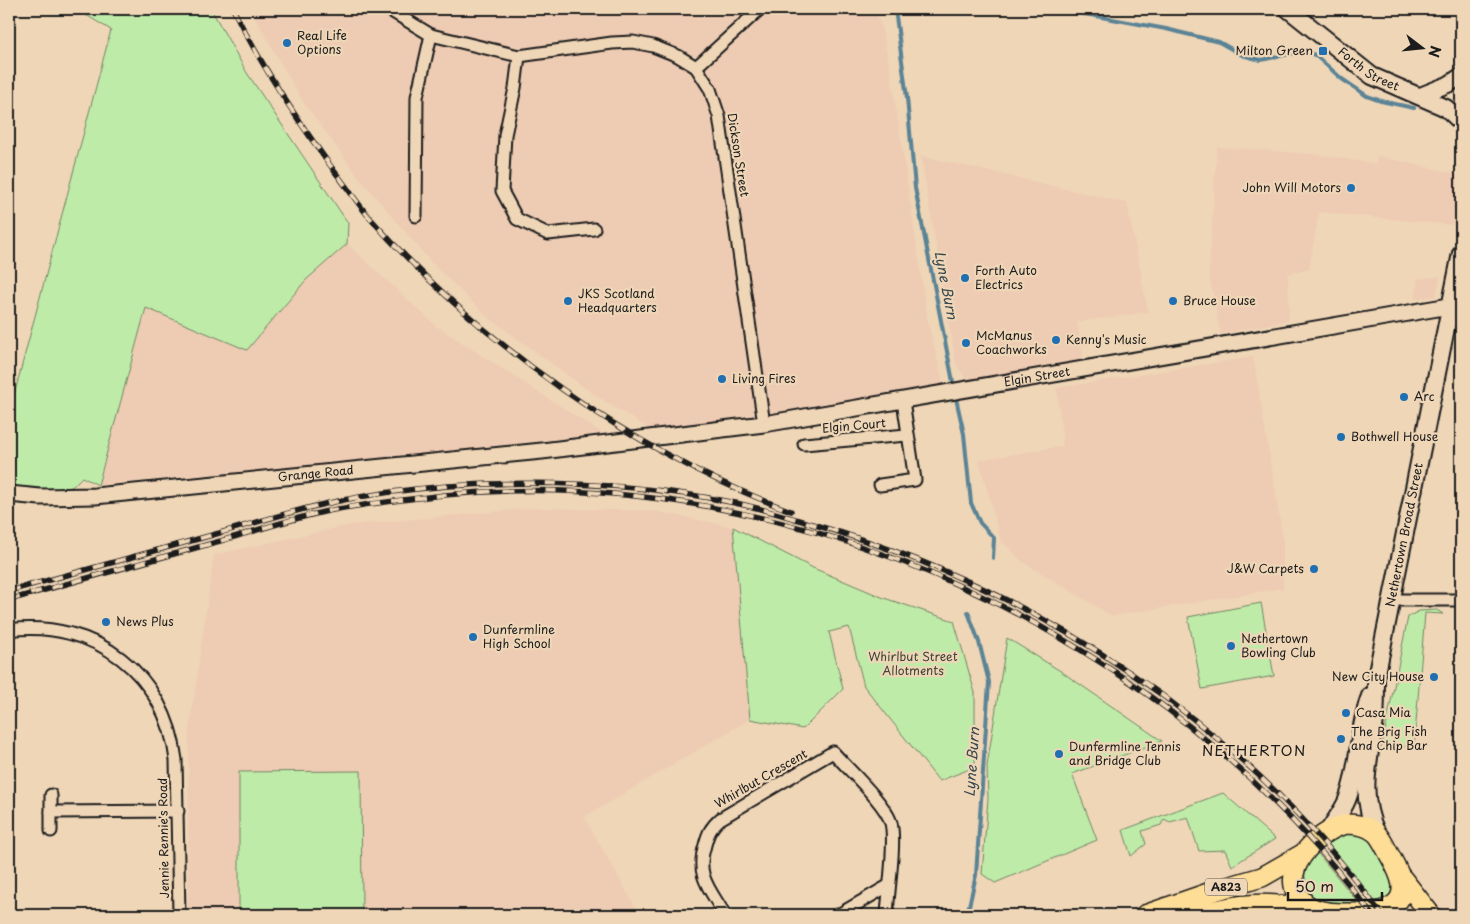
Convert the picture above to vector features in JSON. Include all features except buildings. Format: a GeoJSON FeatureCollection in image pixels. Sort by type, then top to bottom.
{"type":"FeatureCollection","features":[{"type":"Feature","properties":{"kind":"main road","name":"Forth Street"},"geometry":{"type":"LineString","coordinates":[[1288,9],[1372,76],[1391,86],[1446,108],[1460,120]]}},
{"type":"Feature","properties":{"kind":"main road","name":"Nethertown Broad Street"},"geometry":{"type":"LineString","coordinates":[[1329,830],[1346,801],[1350,790],[1363,717],[1376,678],[1391,600],[1457,305],[1461,253]]}},
{"type":"Feature","properties":{"kind":"main road","name":"Nethertown Broad Street"},"geometry":{"type":"LineString","coordinates":[[1376,678],[1375,719],[1365,783],[1368,807],[1377,834]]}},
{"type":"Feature","properties":{"kind":"main road","name":"A823"},"geometry":{"type":"LineString","coordinates":[[1319,912],[1300,897],[1293,881],[1296,865],[1304,853],[1329,830],[1347,824],[1355,824],[1377,834]]}},
{"type":"Feature","properties":{"kind":"main road"},"geometry":{"type":"LineString","coordinates":[[1377,834],[1402,878],[1432,915]]}},
{"type":"Feature","properties":{"kind":"main road","name":"A823"},"geometry":{"type":"LineString","coordinates":[[1145,915],[1262,876],[1304,853]]}},
{"type":"Feature","properties":{"kind":"main road","name":"A823"},"geometry":{"type":"LineString","coordinates":[[1197,915],[1222,908],[1267,903],[1319,912],[1363,914],[1396,912],[1402,878]]}},
{"type":"Feature","properties":{"kind":"street","name":"Dickson Street"},"geometry":{"type":"LineString","coordinates":[[388,9],[431,36],[519,56],[612,42],[633,42],[653,46],[678,56],[696,68],[710,88],[719,116],[764,424]]}},
{"type":"Feature","properties":{"kind":"street"},"geometry":{"type":"LineString","coordinates":[[696,68],[760,9]]}},
{"type":"Feature","properties":{"kind":"street"},"geometry":{"type":"LineString","coordinates":[[416,216],[417,97],[431,36]]}},
{"type":"Feature","properties":{"kind":"street"},"geometry":{"type":"LineString","coordinates":[[519,56],[515,88],[505,135],[502,191],[517,219],[548,234],[594,229]]}},
{"type":"Feature","properties":{"kind":"street"},"geometry":{"type":"LineString","coordinates":[[1419,96],[1432,92],[1461,76]]}},
{"type":"Feature","properties":{"kind":"street","name":"Elgin Street"},"geometry":{"type":"LineString","coordinates":[[622,440],[764,424],[1457,305]]}},
{"type":"Feature","properties":{"kind":"street"},"geometry":{"type":"LineString","coordinates":[[880,485],[915,480],[903,401]]}},
{"type":"Feature","properties":{"kind":"street","name":"Elgin Court"},"geometry":{"type":"LineString","coordinates":[[804,444],[907,435]]}},
{"type":"Feature","properties":{"kind":"street","name":"Grange Road"},"geometry":{"type":"LineString","coordinates":[[9,494],[40,497],[95,496],[542,451],[622,440]]}},
{"type":"Feature","properties":{"kind":"street"},"geometry":{"type":"LineString","coordinates":[[1391,600],[1461,600]]}},
{"type":"Feature","properties":{"kind":"street","name":"Jennie Rennie's Road"},"geometry":{"type":"LineString","coordinates":[[9,630],[30,628],[56,629],[77,635],[115,653],[153,691],[173,736],[176,760],[179,915]]}},
{"type":"Feature","properties":{"kind":"street","name":"Whirlbut Crescent"},"geometry":{"type":"LineString","coordinates":[[725,915],[702,874],[700,860],[710,829],[720,818],[833,752],[883,808],[891,823],[888,886]]}},
{"type":"Feature","properties":{"kind":"street"},"geometry":{"type":"LineString","coordinates":[[51,831],[52,795]]}},
{"type":"Feature","properties":{"kind":"street"},"geometry":{"type":"LineString","coordinates":[[51,812],[178,812]]}},
{"type":"Feature","properties":{"kind":"street"},"geometry":{"type":"LineString","coordinates":[[838,915],[888,886]]}},
{"type":"Feature","properties":{"kind":"street"},"geometry":{"type":"LineString","coordinates":[[887,915],[888,886]]}},
{"type":"Feature","properties":{"kind":"shaded area"},"geometry":{"type":"Polygon","coordinates":[[[250,9],[874,9],[881,25],[890,69],[928,322],[944,387],[653,431],[595,395],[487,316],[431,262],[362,181],[304,103],[250,9]]]}},
{"type":"Feature","properties":{"kind":"shaded area"},"geometry":{"type":"Polygon","coordinates":[[[1217,147],[1313,154],[1376,164],[1378,156],[1461,175],[1452,225],[1319,212],[1309,269],[1288,274],[1289,320],[1221,334],[1209,274],[1217,147]]]}},
{"type":"Feature","properties":{"kind":"shaded area"},"geometry":{"type":"Polygon","coordinates":[[[921,156],[1127,203],[1148,312],[1077,322],[1083,359],[970,384],[956,364],[921,156]]]}},
{"type":"Feature","properties":{"kind":"shaded area"},"geometry":{"type":"Polygon","coordinates":[[[347,244],[436,326],[603,434],[388,458],[98,485],[146,308],[247,350],[306,280],[347,244]]]}},
{"type":"Feature","properties":{"kind":"shaded area"},"geometry":{"type":"Polygon","coordinates":[[[1440,277],[1436,296],[1415,299],[1418,278],[1440,277]]]}},
{"type":"Feature","properties":{"kind":"shaded area"},"geometry":{"type":"Polygon","coordinates":[[[1253,357],[1283,539],[1283,588],[1112,616],[1022,561],[1001,540],[979,460],[1063,446],[1057,388],[1253,357]]]}},
{"type":"Feature","properties":{"kind":"shaded area","name":"Dunfermline High School"},"geometry":{"type":"Polygon","coordinates":[[[535,508],[653,511],[733,527],[750,719],[584,817],[640,915],[188,915],[189,733],[214,555],[351,525],[535,508]]]}},
{"type":"Feature","properties":{"kind":"green space"},"geometry":{"type":"Polygon","coordinates":[[[76,9],[211,9],[247,73],[348,223],[347,244],[306,280],[247,350],[146,308],[98,485],[82,477],[72,487],[40,491],[9,484],[9,414],[111,30],[76,9]]]}},
{"type":"Feature","properties":{"kind":"green space","name":"Whirlbut Street Allotments"},"geometry":{"type":"Polygon","coordinates":[[[733,527],[813,568],[884,598],[954,621],[975,693],[975,767],[939,781],[864,686],[849,627],[829,632],[843,689],[803,729],[750,719],[733,527]]]}},
{"type":"Feature","properties":{"kind":"green space","name":"Nethertown Bowling Club"},"geometry":{"type":"Polygon","coordinates":[[[1261,603],[1274,676],[1202,689],[1188,617],[1261,603]]]}},
{"type":"Feature","properties":{"kind":"green space"},"geometry":{"type":"Polygon","coordinates":[[[1437,610],[1443,614],[1425,613],[1414,747],[1382,746],[1408,617],[1419,611],[1437,610]]]}},
{"type":"Feature","properties":{"kind":"green space","name":"Dunfermline Tennis and Bridge Club"},"geometry":{"type":"Polygon","coordinates":[[[1007,638],[1062,672],[1162,741],[1072,774],[1097,840],[995,883],[982,874],[988,799],[987,766],[1007,638]]]}},
{"type":"Feature","properties":{"kind":"green space"},"geometry":{"type":"Polygon","coordinates":[[[361,771],[362,915],[239,915],[239,772],[361,771]]]}},
{"type":"Feature","properties":{"kind":"green space"},"geometry":{"type":"Polygon","coordinates":[[[1223,793],[1275,839],[1232,866],[1225,850],[1199,851],[1188,817],[1170,822],[1164,819],[1161,825],[1142,831],[1146,844],[1131,856],[1123,830],[1223,793]]]}},
{"type":"Feature","properties":{"kind":"green space"},"geometry":{"type":"Polygon","coordinates":[[[1349,830],[1369,837],[1388,867],[1394,890],[1390,899],[1377,904],[1325,840],[1349,830]]]}},
{"type":"Feature","properties":{"kind":"green space"},"geometry":{"type":"Polygon","coordinates":[[[1315,850],[1362,907],[1319,902],[1313,898],[1305,879],[1305,868],[1315,850]]]}},
{"type":"Feature","properties":{"kind":"waterway","name":"Lyne Burn"},"geometry":{"type":"LineString","coordinates":[[895,9],[907,98],[915,188],[954,387]]}},
{"type":"Feature","properties":{"kind":"waterway"},"geometry":{"type":"LineString","coordinates":[[1058,9],[1166,29],[1219,42],[1242,55],[1261,60],[1303,51],[1315,55],[1342,79],[1367,96],[1414,108]]}},
{"type":"Feature","properties":{"kind":"waterway","name":"Lyne Burn"},"geometry":{"type":"LineString","coordinates":[[955,394],[964,434],[971,503],[980,523],[994,538],[993,558]]}},
{"type":"Feature","properties":{"kind":"waterway","name":"Lyne Burn"},"geometry":{"type":"LineString","coordinates":[[967,915],[976,875],[989,682],[979,642],[968,612]]}},
{"type":"Feature","properties":{"kind":"railway"},"geometry":{"type":"LineString","coordinates":[[233,9],[281,93],[361,207],[414,264],[461,309],[511,351],[563,390],[618,426],[732,487],[791,511]]}},
{"type":"Feature","properties":{"kind":"railway"},"geometry":{"type":"LineString","coordinates":[[9,591],[304,509],[348,499],[405,490],[483,484],[554,483],[660,491],[751,506],[896,552],[977,586],[1055,626],[1130,672],[1200,724],[1266,782],[1327,846],[1382,915]]}},
{"type":"Feature","properties":{"kind":"railway"},"geometry":{"type":"LineString","coordinates":[[9,600],[305,516],[378,503],[444,495],[575,491],[707,506],[836,538],[961,586],[1080,649],[1189,726],[1287,815],[1372,915]]}},
{"type":"Feature","properties":{"kind":"place","name":"Real Life Options"},"geometry":{"type":"Point","coordinates":[287,43]}},
{"type":"Feature","properties":{"kind":"place","name":"Milton Green"},"geometry":{"type":"Point","coordinates":[1323,51]}},
{"type":"Feature","properties":{"kind":"place","name":"John Will Motors"},"geometry":{"type":"Point","coordinates":[1351,188]}},
{"type":"Feature","properties":{"kind":"place","name":"Forth Auto Electrics"},"geometry":{"type":"Point","coordinates":[965,278]}},
{"type":"Feature","properties":{"kind":"place","name":"JKS Scotland Headquarters"},"geometry":{"type":"Point","coordinates":[568,301]}},
{"type":"Feature","properties":{"kind":"place","name":"Bruce House"},"geometry":{"type":"Point","coordinates":[1173,301]}},
{"type":"Feature","properties":{"kind":"place","name":"Kenny's Music"},"geometry":{"type":"Point","coordinates":[1056,340]}},
{"type":"Feature","properties":{"kind":"place","name":"McManus Coachworks"},"geometry":{"type":"Point","coordinates":[966,343]}},
{"type":"Feature","properties":{"kind":"place","name":"Living Fires"},"geometry":{"type":"Point","coordinates":[722,379]}},
{"type":"Feature","properties":{"kind":"place","name":"Arc"},"geometry":{"type":"Point","coordinates":[1404,397]}},
{"type":"Feature","properties":{"kind":"place","name":"Bothwell House"},"geometry":{"type":"Point","coordinates":[1341,437]}},
{"type":"Feature","properties":{"kind":"place","name":"J&W Carpets"},"geometry":{"type":"Point","coordinates":[1314,569]}},
{"type":"Feature","properties":{"kind":"place","name":"News Plus"},"geometry":{"type":"Point","coordinates":[106,622]}},
{"type":"Feature","properties":{"kind":"place","name":"Dunfermline High School"},"geometry":{"type":"Point","coordinates":[473,637]}},
{"type":"Feature","properties":{"kind":"place","name":"Nethertown Bowling Club"},"geometry":{"type":"Point","coordinates":[1231,646]}},
{"type":"Feature","properties":{"kind":"place","name":"New City House"},"geometry":{"type":"Point","coordinates":[1434,677]}},
{"type":"Feature","properties":{"kind":"place","name":"Casa Mia"},"geometry":{"type":"Point","coordinates":[1346,713]}},
{"type":"Feature","properties":{"kind":"place","name":"The Brig Fish and Chip Bar"},"geometry":{"type":"Point","coordinates":[1341,739]}},
{"type":"Feature","properties":{"kind":"place","name":"Dunfermline Tennis and Bridge Club"},"geometry":{"type":"Point","coordinates":[1059,754]}},
{"type":"Feature","properties":{"kind":"district","name":"NETHERTON"},"geometry":{"type":"Point","coordinates":[1254,751]}}]}
